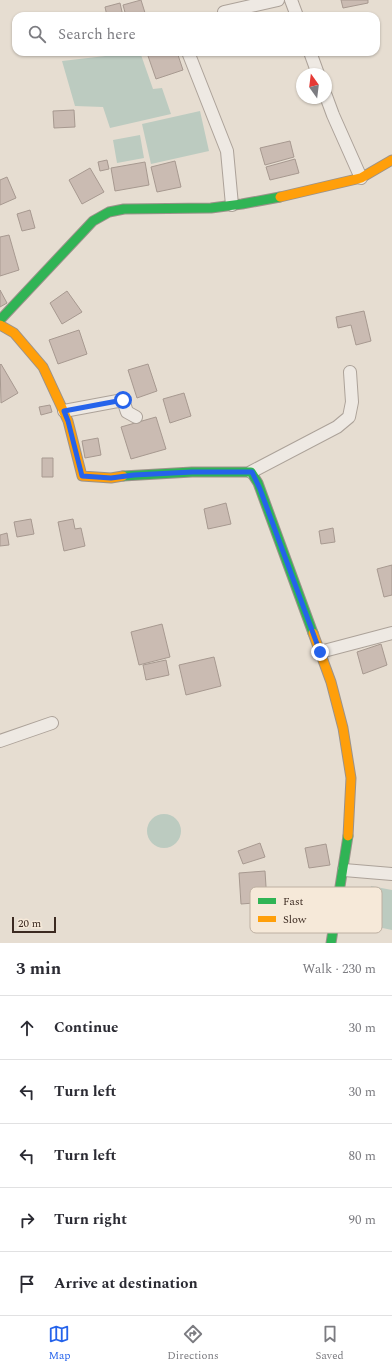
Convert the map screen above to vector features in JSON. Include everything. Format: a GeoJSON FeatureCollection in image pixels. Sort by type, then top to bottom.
{"type":"FeatureCollection","features":[{"type":"Feature","properties":{"kind":"street"},"geometry":{"type":"LineString","coordinates":[[224,12],[278,0]]}},
{"type":"Feature","properties":{"kind":"street"},"geometry":{"type":"LineString","coordinates":[[291,0],[296,12]]}},
{"type":"Feature","properties":{"kind":"street"},"geometry":{"type":"LineString","coordinates":[[190,56],[227,150],[232,205]]}},
{"type":"Feature","properties":{"kind":"street"},"geometry":{"type":"LineString","coordinates":[[311,56],[316,68]]}},
{"type":"Feature","properties":{"kind":"street"},"geometry":{"type":"LineString","coordinates":[[329,104],[361,178]]}},
{"type":"Feature","properties":{"kind":"street"},"geometry":{"type":"LineString","coordinates":[[0,320],[93,221],[109,212],[124,210],[211,208],[284,196],[361,178],[392,160]]}},
{"type":"Feature","properties":{"kind":"street"},"geometry":{"type":"LineString","coordinates":[[0,325],[14,334],[43,367],[68,421],[82,476],[111,478],[185,472],[252,472],[337,427],[348,417],[352,402],[350,372]]}},
{"type":"Feature","properties":{"kind":"street"},"geometry":{"type":"LineString","coordinates":[[64,411],[123,400],[127,412],[136,417]]}},
{"type":"Feature","properties":{"kind":"street"},"geometry":{"type":"LineString","coordinates":[[252,472],[260,489],[331,682],[343,728],[351,778],[348,844],[341,887]]}},
{"type":"Feature","properties":{"kind":"street"},"geometry":{"type":"LineString","coordinates":[[320,652],[392,633]]}},
{"type":"Feature","properties":{"kind":"street"},"geometry":{"type":"LineString","coordinates":[[0,741],[52,723]]}},
{"type":"Feature","properties":{"kind":"street"},"geometry":{"type":"LineString","coordinates":[[344,870],[392,874]]}},
{"type":"Feature","properties":{"kind":"street"},"geometry":{"type":"LineString","coordinates":[[331,943],[333,933]]}},
{"type":"Feature","properties":{"kind":"shaded area"},"geometry":{"type":"Polygon","coordinates":[[[105,56],[141,56],[153,89],[162,88],[171,114],[110,128],[103,107],[75,106],[62,61],[105,56]]]}},
{"type":"Feature","properties":{"kind":"shaded area"},"geometry":{"type":"Polygon","coordinates":[[[200,111],[209,151],[151,164],[142,124],[200,111]]]}},
{"type":"Feature","properties":{"kind":"shaded area"},"geometry":{"type":"Polygon","coordinates":[[[140,135],[144,158],[117,163],[113,140],[140,135]]]}},
{"type":"Feature","properties":{"kind":"shaded area"},"geometry":{"type":"Polygon","coordinates":[[[164,814],[170,815],[176,819],[180,825],[180,837],[176,843],[170,847],[164,848],[158,847],[152,843],[148,837],[147,831],[148,825],[152,819],[158,815],[164,814]]]}},
{"type":"Feature","properties":{"kind":"shaded area"},"geometry":{"type":"Polygon","coordinates":[[[382,888],[392,890],[392,930],[382,928],[382,888]]]}},
{"type":"Feature","properties":{"kind":"building"},"geometry":{"type":"Polygon","coordinates":[[[141,0],[145,12],[125,12],[123,5],[141,0]]]}},
{"type":"Feature","properties":{"kind":"building"},"geometry":{"type":"Polygon","coordinates":[[[341,0],[368,0],[368,3],[343,8],[341,0]]]}},
{"type":"Feature","properties":{"kind":"building"},"geometry":{"type":"Polygon","coordinates":[[[120,3],[122,12],[106,12],[105,7],[120,3]]]}},
{"type":"Feature","properties":{"kind":"building"},"geometry":{"type":"Polygon","coordinates":[[[148,56],[178,56],[183,70],[156,79],[148,56]]]}},
{"type":"Feature","properties":{"kind":"building"},"geometry":{"type":"Polygon","coordinates":[[[74,110],[75,127],[54,128],[53,111],[74,110]]]}},
{"type":"Feature","properties":{"kind":"building"},"geometry":{"type":"Polygon","coordinates":[[[290,141],[294,157],[265,165],[260,148],[290,141]]]}},
{"type":"Feature","properties":{"kind":"building"},"geometry":{"type":"Polygon","coordinates":[[[295,159],[299,173],[270,180],[266,167],[295,159]]]}},
{"type":"Feature","properties":{"kind":"building"},"geometry":{"type":"Polygon","coordinates":[[[107,160],[109,169],[100,171],[98,162],[107,160]]]}},
{"type":"Feature","properties":{"kind":"building"},"geometry":{"type":"Polygon","coordinates":[[[175,161],[181,187],[157,192],[151,167],[175,161]]]}},
{"type":"Feature","properties":{"kind":"building"},"geometry":{"type":"Polygon","coordinates":[[[145,162],[149,185],[115,191],[111,168],[145,162]]]}},
{"type":"Feature","properties":{"kind":"building"},"geometry":{"type":"Polygon","coordinates":[[[90,168],[104,192],[82,204],[69,180],[90,168]]]}},
{"type":"Feature","properties":{"kind":"building"},"geometry":{"type":"Polygon","coordinates":[[[7,177],[16,198],[0,205],[0,180],[7,177]]]}},
{"type":"Feature","properties":{"kind":"building"},"geometry":{"type":"Polygon","coordinates":[[[30,210],[35,228],[22,231],[17,214],[30,210]]]}},
{"type":"Feature","properties":{"kind":"building"},"geometry":{"type":"Polygon","coordinates":[[[9,235],[19,270],[0,276],[0,237],[9,235]]]}},
{"type":"Feature","properties":{"kind":"building"},"geometry":{"type":"Polygon","coordinates":[[[0,290],[7,303],[0,307],[0,290]]]}},
{"type":"Feature","properties":{"kind":"building"},"geometry":{"type":"Polygon","coordinates":[[[67,291],[82,312],[62,324],[50,303],[67,291]]]}},
{"type":"Feature","properties":{"kind":"building"},"geometry":{"type":"Polygon","coordinates":[[[364,311],[371,341],[356,345],[351,325],[338,328],[336,317],[364,311]]]}},
{"type":"Feature","properties":{"kind":"building"},"geometry":{"type":"Polygon","coordinates":[[[79,330],[87,354],[58,364],[49,340],[79,330]]]}},
{"type":"Feature","properties":{"kind":"building"},"geometry":{"type":"Polygon","coordinates":[[[1,364],[18,393],[1,403],[0,365],[1,364]]]}},
{"type":"Feature","properties":{"kind":"building"},"geometry":{"type":"Polygon","coordinates":[[[148,364],[157,391],[137,398],[128,370],[148,364]]]}},
{"type":"Feature","properties":{"kind":"building"},"geometry":{"type":"Polygon","coordinates":[[[184,393],[191,416],[170,423],[163,399],[184,393]]]}},
{"type":"Feature","properties":{"kind":"building"},"geometry":{"type":"Polygon","coordinates":[[[50,405],[52,412],[41,415],[39,407],[50,405]]]}},
{"type":"Feature","properties":{"kind":"building"},"geometry":{"type":"Polygon","coordinates":[[[156,417],[166,449],[131,459],[121,427],[156,417]]]}},
{"type":"Feature","properties":{"kind":"building"},"geometry":{"type":"Polygon","coordinates":[[[98,438],[101,455],[85,458],[82,441],[98,438]]]}},
{"type":"Feature","properties":{"kind":"building"},"geometry":{"type":"Polygon","coordinates":[[[42,458],[53,458],[53,477],[42,477],[42,458]]]}},
{"type":"Feature","properties":{"kind":"building"},"geometry":{"type":"Polygon","coordinates":[[[226,503],[231,524],[208,529],[204,509],[226,503]]]}},
{"type":"Feature","properties":{"kind":"building"},"geometry":{"type":"Polygon","coordinates":[[[31,519],[34,534],[17,537],[14,522],[31,519]]]}},
{"type":"Feature","properties":{"kind":"building"},"geometry":{"type":"Polygon","coordinates":[[[73,519],[75,529],[81,528],[85,546],[64,551],[58,522],[73,519]]]}},
{"type":"Feature","properties":{"kind":"building"},"geometry":{"type":"Polygon","coordinates":[[[333,528],[335,542],[321,544],[319,531],[333,528]]]}},
{"type":"Feature","properties":{"kind":"building"},"geometry":{"type":"Polygon","coordinates":[[[7,533],[9,545],[0,546],[0,535],[7,533]]]}},
{"type":"Feature","properties":{"kind":"building"},"geometry":{"type":"Polygon","coordinates":[[[392,565],[392,595],[384,597],[377,569],[392,565]]]}},
{"type":"Feature","properties":{"kind":"building"},"geometry":{"type":"Polygon","coordinates":[[[162,624],[170,657],[139,665],[131,632],[162,624]]]}},
{"type":"Feature","properties":{"kind":"building"},"geometry":{"type":"Polygon","coordinates":[[[381,644],[387,665],[363,674],[357,652],[381,644]]]}},
{"type":"Feature","properties":{"kind":"building"},"geometry":{"type":"Polygon","coordinates":[[[214,657],[221,686],[186,695],[179,665],[214,657]]]}},
{"type":"Feature","properties":{"kind":"building"},"geometry":{"type":"Polygon","coordinates":[[[166,660],[169,675],[146,680],[143,665],[166,660]]]}},
{"type":"Feature","properties":{"kind":"building"},"geometry":{"type":"Polygon","coordinates":[[[260,843],[265,857],[243,864],[238,851],[260,843]]]}},
{"type":"Feature","properties":{"kind":"building"},"geometry":{"type":"Polygon","coordinates":[[[326,844],[330,865],[309,868],[305,848],[326,844]]]}},
{"type":"Feature","properties":{"kind":"building"},"geometry":{"type":"Polygon","coordinates":[[[265,871],[266,887],[250,887],[250,903],[241,904],[239,873],[265,871]]]}},
{"type":"Feature","properties":{"kind":"traffic: fast"},"geometry":{"type":"LineString","coordinates":[[0,320],[93,221],[109,212],[124,209],[211,208],[280,197]]}},
{"type":"Feature","properties":{"kind":"traffic: fast"},"geometry":{"type":"LineString","coordinates":[[123,476],[192,472],[251,472],[258,483],[313,633]]}},
{"type":"Feature","properties":{"kind":"traffic: fast"},"geometry":{"type":"LineString","coordinates":[[340,887],[348,836]]}},
{"type":"Feature","properties":{"kind":"traffic: fast"},"geometry":{"type":"LineString","coordinates":[[331,943],[333,933]]}},
{"type":"Feature","properties":{"kind":"traffic: slow"},"geometry":{"type":"LineString","coordinates":[[280,197],[361,178],[392,160]]}},
{"type":"Feature","properties":{"kind":"traffic: slow"},"geometry":{"type":"LineString","coordinates":[[0,325],[14,333],[43,367],[68,421],[82,476],[111,478],[123,476]]}},
{"type":"Feature","properties":{"kind":"traffic: slow"},"geometry":{"type":"LineString","coordinates":[[313,633],[331,682],[343,728],[351,778],[348,836]]}},
{"type":"Feature","properties":{"kind":"route"},"geometry":{"type":"LineString","coordinates":[[123,400],[64,411],[82,476],[111,478],[134,475],[192,472],[252,472],[258,483],[320,652]]}}]}
